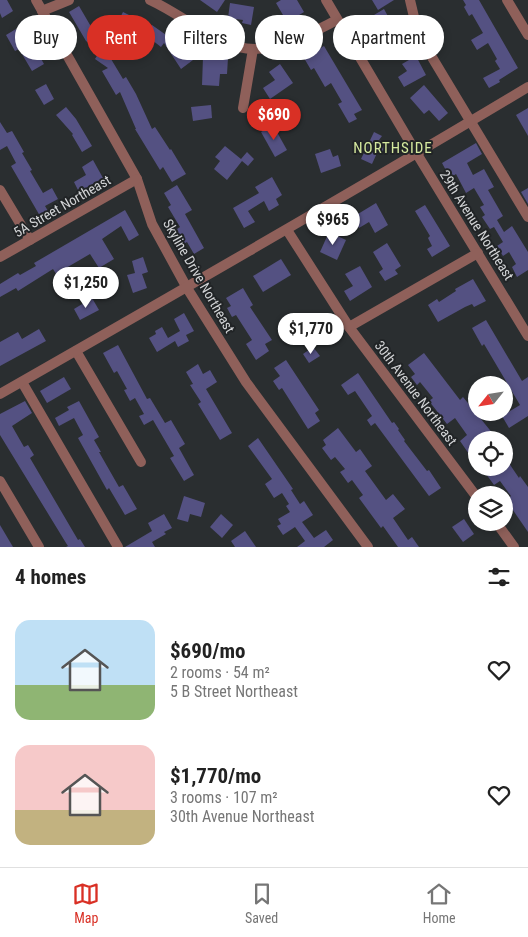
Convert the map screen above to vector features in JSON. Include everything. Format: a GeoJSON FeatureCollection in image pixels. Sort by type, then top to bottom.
{"type":"FeatureCollection","features":[{"type":"Feature","properties":{"kind":"street","name":"Skyline Drive Northeast"},"geometry":{"type":"LineString","coordinates":[[36,0],[138,179],[152,224],[188,288],[246,382],[368,547]]}},
{"type":"Feature","properties":{"kind":"street"},"geometry":{"type":"LineString","coordinates":[[42,12],[69,0]]}},
{"type":"Feature","properties":{"kind":"street"},"geometry":{"type":"LineString","coordinates":[[150,0],[170,9],[226,43],[252,49],[279,46],[298,40],[333,22]]}},
{"type":"Feature","properties":{"kind":"street","name":"29th Avenue Northeast"},"geometry":{"type":"LineString","coordinates":[[326,0],[334,15]]}},
{"type":"Feature","properties":{"kind":"street"},"geometry":{"type":"LineString","coordinates":[[410,0],[418,34],[528,217]]}},
{"type":"Feature","properties":{"kind":"street"},"geometry":{"type":"LineString","coordinates":[[507,0],[528,35]]}},
{"type":"Feature","properties":{"kind":"street"},"geometry":{"type":"LineString","coordinates":[[243,108],[252,49]]}},
{"type":"Feature","properties":{"kind":"street","name":"29th Avenue Northeast"},"geometry":{"type":"LineString","coordinates":[[361,60],[528,336]]}},
{"type":"Feature","properties":{"kind":"street"},"geometry":{"type":"LineString","coordinates":[[0,394],[188,288],[528,88]]}},
{"type":"Feature","properties":{"kind":"street","name":"5A Street Northeast"},"geometry":{"type":"LineString","coordinates":[[0,257],[138,179]]}},
{"type":"Feature","properties":{"kind":"street"},"geometry":{"type":"LineString","coordinates":[[0,190],[30,240]]}},
{"type":"Feature","properties":{"kind":"street","name":"30th Avenue Northeast"},"geometry":{"type":"LineString","coordinates":[[287,230],[349,327],[468,486]]}},
{"type":"Feature","properties":{"kind":"street"},"geometry":{"type":"LineString","coordinates":[[349,327],[478,253]]}},
{"type":"Feature","properties":{"kind":"street"},"geometry":{"type":"LineString","coordinates":[[76,351],[141,462]]}},
{"type":"Feature","properties":{"kind":"street"},"geometry":{"type":"LineString","coordinates":[[22,382],[118,547]]}},
{"type":"Feature","properties":{"kind":"street"},"geometry":{"type":"LineString","coordinates":[[0,481],[39,547]]}},
{"type":"Feature","properties":{"kind":"street"},"geometry":{"type":"LineString","coordinates":[[502,531],[514,547]]}},
{"type":"Feature","properties":{"kind":"building"},"geometry":{"type":"Polygon","coordinates":[[[0,0],[7,0],[13,11],[2,18],[0,13],[0,0]]]}},
{"type":"Feature","properties":{"kind":"building"},"geometry":{"type":"Polygon","coordinates":[[[200,0],[225,0],[217,12],[200,0]]]}},
{"type":"Feature","properties":{"kind":"building"},"geometry":{"type":"Polygon","coordinates":[[[281,0],[297,0],[304,12],[299,15],[283,15],[276,3],[281,0]]]}},
{"type":"Feature","properties":{"kind":"building"},"geometry":{"type":"Polygon","coordinates":[[[372,0],[394,0],[378,10],[372,0]]]}},
{"type":"Feature","properties":{"kind":"building"},"geometry":{"type":"Polygon","coordinates":[[[463,0],[479,0],[518,68],[489,88],[483,78],[500,69],[488,43],[477,50],[471,40],[483,33],[472,14],[469,16],[464,7],[466,5],[463,0]]]}},
{"type":"Feature","properties":{"kind":"building"},"geometry":{"type":"Polygon","coordinates":[[[230,3],[254,7],[251,25],[245,24],[245,15],[228,15],[230,3]]]}},
{"type":"Feature","properties":{"kind":"building"},"geometry":{"type":"Polygon","coordinates":[[[79,6],[87,20],[87,42],[77,26],[77,15],[71,15],[69,12],[79,6]]]}},
{"type":"Feature","properties":{"kind":"building"},"geometry":{"type":"Polygon","coordinates":[[[384,9],[387,15],[374,15],[384,9]]]}},
{"type":"Feature","properties":{"kind":"building"},"geometry":{"type":"Polygon","coordinates":[[[155,27],[165,34],[165,45],[164,43],[161,47],[155,42],[155,27]]]}},
{"type":"Feature","properties":{"kind":"building"},"geometry":{"type":"Polygon","coordinates":[[[15,30],[15,51],[6,35],[15,30]]]}},
{"type":"Feature","properties":{"kind":"building"},"geometry":{"type":"Polygon","coordinates":[[[323,47],[362,110],[354,114],[357,119],[349,123],[338,104],[342,102],[331,83],[325,87],[314,68],[311,70],[305,60],[323,60],[323,47]]]}},
{"type":"Feature","properties":{"kind":"building"},"geometry":{"type":"Polygon","coordinates":[[[26,60],[42,60],[44,64],[32,71],[26,60]]]}},
{"type":"Feature","properties":{"kind":"building"},"geometry":{"type":"Polygon","coordinates":[[[96,60],[112,60],[123,79],[126,77],[152,129],[155,127],[186,174],[172,182],[163,167],[160,170],[135,129],[120,92],[116,95],[102,71],[108,68],[96,60]]]}},
{"type":"Feature","properties":{"kind":"building"},"geometry":{"type":"Polygon","coordinates":[[[175,60],[193,60],[181,69],[175,60]]]}},
{"type":"Feature","properties":{"kind":"building"},"geometry":{"type":"Polygon","coordinates":[[[203,60],[228,60],[227,74],[220,74],[219,86],[202,85],[203,60]]]}},
{"type":"Feature","properties":{"kind":"building"},"geometry":{"type":"Polygon","coordinates":[[[409,60],[418,60],[426,75],[404,87],[398,77],[407,71],[402,64],[409,60]]]}},
{"type":"Feature","properties":{"kind":"building"},"geometry":{"type":"Polygon","coordinates":[[[280,64],[293,83],[270,99],[263,88],[275,80],[269,72],[280,64]]]}},
{"type":"Feature","properties":{"kind":"building"},"geometry":{"type":"Polygon","coordinates":[[[46,84],[54,99],[44,105],[35,90],[46,84]]]}},
{"type":"Feature","properties":{"kind":"building"},"geometry":{"type":"Polygon","coordinates":[[[424,85],[448,113],[439,121],[429,110],[424,114],[410,98],[424,85]]]}},
{"type":"Feature","properties":{"kind":"building"},"geometry":{"type":"Polygon","coordinates":[[[211,105],[212,118],[193,121],[191,107],[211,105]]]}},
{"type":"Feature","properties":{"kind":"building"},"geometry":{"type":"Polygon","coordinates":[[[66,107],[76,119],[92,146],[82,152],[73,134],[56,115],[66,107]]]}},
{"type":"Feature","properties":{"kind":"building"},"geometry":{"type":"Polygon","coordinates":[[[528,108],[528,136],[516,115],[528,108]]]}},
{"type":"Feature","properties":{"kind":"building"},"geometry":{"type":"Polygon","coordinates":[[[0,122],[7,133],[12,131],[24,152],[22,153],[32,170],[30,171],[43,193],[52,188],[58,199],[45,206],[48,211],[40,216],[11,166],[16,163],[7,146],[0,150],[0,122]]]}},
{"type":"Feature","properties":{"kind":"building"},"geometry":{"type":"Polygon","coordinates":[[[273,125],[287,150],[275,157],[261,132],[273,125]]]}},
{"type":"Feature","properties":{"kind":"building"},"geometry":{"type":"Polygon","coordinates":[[[374,132],[382,136],[379,140],[387,144],[381,155],[377,153],[372,164],[361,159],[374,132]]]}},
{"type":"Feature","properties":{"kind":"building"},"geometry":{"type":"Polygon","coordinates":[[[476,143],[482,154],[467,163],[473,175],[484,169],[494,187],[488,190],[503,216],[497,220],[504,232],[512,226],[528,252],[528,270],[517,277],[512,267],[516,264],[509,252],[503,256],[497,246],[503,242],[494,227],[490,229],[482,217],[485,215],[480,207],[484,205],[474,188],[466,193],[456,174],[450,178],[442,163],[476,143]]]}},
{"type":"Feature","properties":{"kind":"building"},"geometry":{"type":"Polygon","coordinates":[[[225,146],[241,159],[247,152],[254,159],[248,166],[242,161],[227,180],[214,169],[220,161],[215,157],[225,146]]]}},
{"type":"Feature","properties":{"kind":"building"},"geometry":{"type":"Polygon","coordinates":[[[330,149],[333,157],[338,155],[341,166],[321,173],[315,154],[330,149]]]}},
{"type":"Feature","properties":{"kind":"building"},"geometry":{"type":"Polygon","coordinates":[[[93,160],[103,178],[79,192],[74,182],[86,175],[82,167],[93,160]]]}},
{"type":"Feature","properties":{"kind":"building"},"geometry":{"type":"Polygon","coordinates":[[[272,177],[282,195],[276,199],[279,205],[269,211],[264,201],[248,211],[255,222],[244,228],[233,208],[259,193],[255,187],[272,177]]]}},
{"type":"Feature","properties":{"kind":"building"},"geometry":{"type":"Polygon","coordinates":[[[177,185],[192,210],[185,214],[204,248],[194,254],[187,242],[181,245],[173,232],[180,227],[168,207],[171,205],[164,193],[177,185]]]}},
{"type":"Feature","properties":{"kind":"building"},"geometry":{"type":"Polygon","coordinates":[[[528,188],[528,204],[521,192],[528,188]]]}},
{"type":"Feature","properties":{"kind":"building"},"geometry":{"type":"Polygon","coordinates":[[[376,203],[388,225],[375,233],[369,222],[359,228],[353,217],[376,203]]]}},
{"type":"Feature","properties":{"kind":"building"},"geometry":{"type":"Polygon","coordinates":[[[425,205],[450,246],[432,257],[427,249],[432,246],[428,238],[430,236],[415,211],[425,205]]]}},
{"type":"Feature","properties":{"kind":"building"},"geometry":{"type":"Polygon","coordinates":[[[125,210],[139,235],[129,241],[121,226],[102,239],[114,259],[99,268],[90,254],[66,268],[70,276],[61,282],[53,269],[18,291],[16,288],[0,297],[0,284],[18,273],[20,275],[36,266],[34,263],[125,210]]]}},
{"type":"Feature","properties":{"kind":"building"},"geometry":{"type":"Polygon","coordinates":[[[329,232],[346,240],[337,260],[320,252],[329,232]]]}},
{"type":"Feature","properties":{"kind":"building"},"geometry":{"type":"Polygon","coordinates":[[[387,243],[401,266],[395,270],[398,274],[385,281],[379,272],[383,269],[373,252],[387,243]]]}},
{"type":"Feature","properties":{"kind":"building"},"geometry":{"type":"Polygon","coordinates":[[[143,257],[148,272],[142,274],[147,288],[133,293],[127,275],[135,273],[132,261],[143,257]]]}},
{"type":"Feature","properties":{"kind":"building"},"geometry":{"type":"Polygon","coordinates":[[[281,259],[291,275],[263,292],[253,276],[281,259]]]}},
{"type":"Feature","properties":{"kind":"building"},"geometry":{"type":"Polygon","coordinates":[[[360,266],[372,287],[350,301],[344,291],[353,286],[345,274],[360,266]]]}},
{"type":"Feature","properties":{"kind":"building"},"geometry":{"type":"Polygon","coordinates":[[[473,279],[486,301],[474,307],[472,304],[465,307],[438,322],[428,305],[437,299],[439,302],[456,291],[455,289],[473,279]]]}},
{"type":"Feature","properties":{"kind":"building"},"geometry":{"type":"Polygon","coordinates":[[[243,288],[253,305],[250,307],[272,340],[265,344],[269,351],[256,360],[246,344],[252,340],[236,315],[232,317],[227,308],[231,306],[226,298],[243,288]]]}},
{"type":"Feature","properties":{"kind":"building"},"geometry":{"type":"Polygon","coordinates":[[[92,298],[99,310],[80,320],[74,309],[92,298]]]}},
{"type":"Feature","properties":{"kind":"building"},"geometry":{"type":"Polygon","coordinates":[[[184,313],[194,331],[186,335],[189,341],[178,347],[175,341],[157,352],[149,338],[162,327],[168,338],[180,331],[174,319],[184,313]]]}},
{"type":"Feature","properties":{"kind":"building"},"geometry":{"type":"Polygon","coordinates":[[[311,316],[322,332],[310,340],[299,323],[311,316]]]}},
{"type":"Feature","properties":{"kind":"building"},"geometry":{"type":"Polygon","coordinates":[[[486,320],[522,381],[528,377],[528,416],[509,428],[505,421],[513,421],[513,409],[520,405],[513,393],[513,376],[503,376],[472,328],[486,320]]]}},
{"type":"Feature","properties":{"kind":"building"},"geometry":{"type":"Polygon","coordinates":[[[39,329],[46,341],[0,366],[0,342],[18,332],[22,339],[39,329]]]}},
{"type":"Feature","properties":{"kind":"building"},"geometry":{"type":"Polygon","coordinates":[[[118,345],[147,399],[150,398],[165,423],[171,420],[185,444],[179,448],[194,475],[184,481],[170,458],[174,456],[153,420],[144,425],[139,416],[144,414],[135,398],[130,401],[124,390],[127,389],[117,371],[114,373],[103,353],[118,345]]]}},
{"type":"Feature","properties":{"kind":"building"},"geometry":{"type":"Polygon","coordinates":[[[313,347],[320,356],[309,363],[303,354],[313,347]]]}},
{"type":"Feature","properties":{"kind":"building"},"geometry":{"type":"Polygon","coordinates":[[[424,353],[460,400],[463,397],[468,403],[468,421],[483,421],[491,431],[468,431],[468,453],[460,441],[467,435],[455,418],[447,424],[429,401],[433,398],[420,382],[417,385],[411,377],[415,374],[408,365],[424,353]]]}},
{"type":"Feature","properties":{"kind":"building"},"geometry":{"type":"Polygon","coordinates":[[[286,360],[319,410],[315,413],[320,421],[308,429],[282,388],[279,390],[273,381],[280,376],[274,368],[286,360]]]}},
{"type":"Feature","properties":{"kind":"building"},"geometry":{"type":"Polygon","coordinates":[[[198,364],[203,374],[210,370],[217,382],[206,389],[232,433],[220,440],[198,404],[201,402],[190,385],[193,384],[186,372],[198,364]]]}},
{"type":"Feature","properties":{"kind":"building"},"geometry":{"type":"Polygon","coordinates":[[[358,373],[392,423],[394,422],[399,429],[404,441],[427,471],[429,470],[441,488],[429,496],[375,423],[371,426],[367,420],[372,416],[355,391],[348,395],[341,385],[358,373]]]}},
{"type":"Feature","properties":{"kind":"building"},"geometry":{"type":"Polygon","coordinates":[[[64,377],[71,389],[47,403],[40,391],[64,377]]]}},
{"type":"Feature","properties":{"kind":"building"},"geometry":{"type":"Polygon","coordinates":[[[25,401],[32,413],[12,426],[24,447],[28,445],[34,455],[30,458],[78,540],[80,539],[85,547],[66,547],[68,546],[0,435],[0,414],[25,401]]]}},
{"type":"Feature","properties":{"kind":"building"},"geometry":{"type":"Polygon","coordinates":[[[79,401],[99,437],[94,440],[101,452],[99,452],[119,487],[123,485],[137,509],[125,515],[109,488],[107,490],[78,438],[83,435],[74,418],[59,426],[55,418],[69,410],[67,407],[79,401]]]}},
{"type":"Feature","properties":{"kind":"building"},"geometry":{"type":"Polygon","coordinates":[[[338,428],[356,452],[360,449],[372,466],[365,471],[386,500],[393,494],[405,509],[393,518],[408,540],[412,537],[419,547],[398,547],[359,498],[363,495],[352,480],[348,483],[340,472],[345,469],[335,457],[331,460],[322,448],[326,445],[323,440],[338,428]]]}},
{"type":"Feature","properties":{"kind":"building"},"geometry":{"type":"Polygon","coordinates":[[[258,438],[293,489],[291,490],[300,504],[304,501],[313,515],[302,522],[314,538],[326,530],[333,540],[324,547],[297,547],[305,541],[295,527],[283,535],[277,526],[281,524],[278,519],[290,512],[286,506],[289,504],[282,493],[274,498],[265,484],[272,479],[248,446],[258,438]]]}},
{"type":"Feature","properties":{"kind":"building"},"geometry":{"type":"Polygon","coordinates":[[[513,469],[528,487],[528,532],[513,510],[513,486],[504,486],[500,481],[494,485],[487,476],[513,476],[513,469]]]}},
{"type":"Feature","properties":{"kind":"building"},"geometry":{"type":"Polygon","coordinates":[[[184,496],[205,503],[201,517],[190,514],[188,522],[177,519],[184,496]]]}},
{"type":"Feature","properties":{"kind":"building"},"geometry":{"type":"Polygon","coordinates":[[[164,514],[172,528],[152,542],[155,547],[125,547],[152,531],[148,523],[164,514]]]}},
{"type":"Feature","properties":{"kind":"building"},"geometry":{"type":"Polygon","coordinates":[[[221,514],[233,525],[222,538],[210,527],[221,514]]]}},
{"type":"Feature","properties":{"kind":"building"},"geometry":{"type":"Polygon","coordinates":[[[464,519],[468,525],[468,531],[472,531],[474,534],[463,542],[452,527],[464,519]]]}},
{"type":"Feature","properties":{"kind":"building"},"geometry":{"type":"Polygon","coordinates":[[[0,525],[13,547],[0,547],[0,525]]]}},
{"type":"Feature","properties":{"kind":"building"},"geometry":{"type":"Polygon","coordinates":[[[245,531],[256,547],[235,547],[231,541],[245,531]]]}},
{"type":"Feature","properties":{"kind":"district","name":"NORTHSIDE"},"geometry":{"type":"Point","coordinates":[393,148]}}]}
